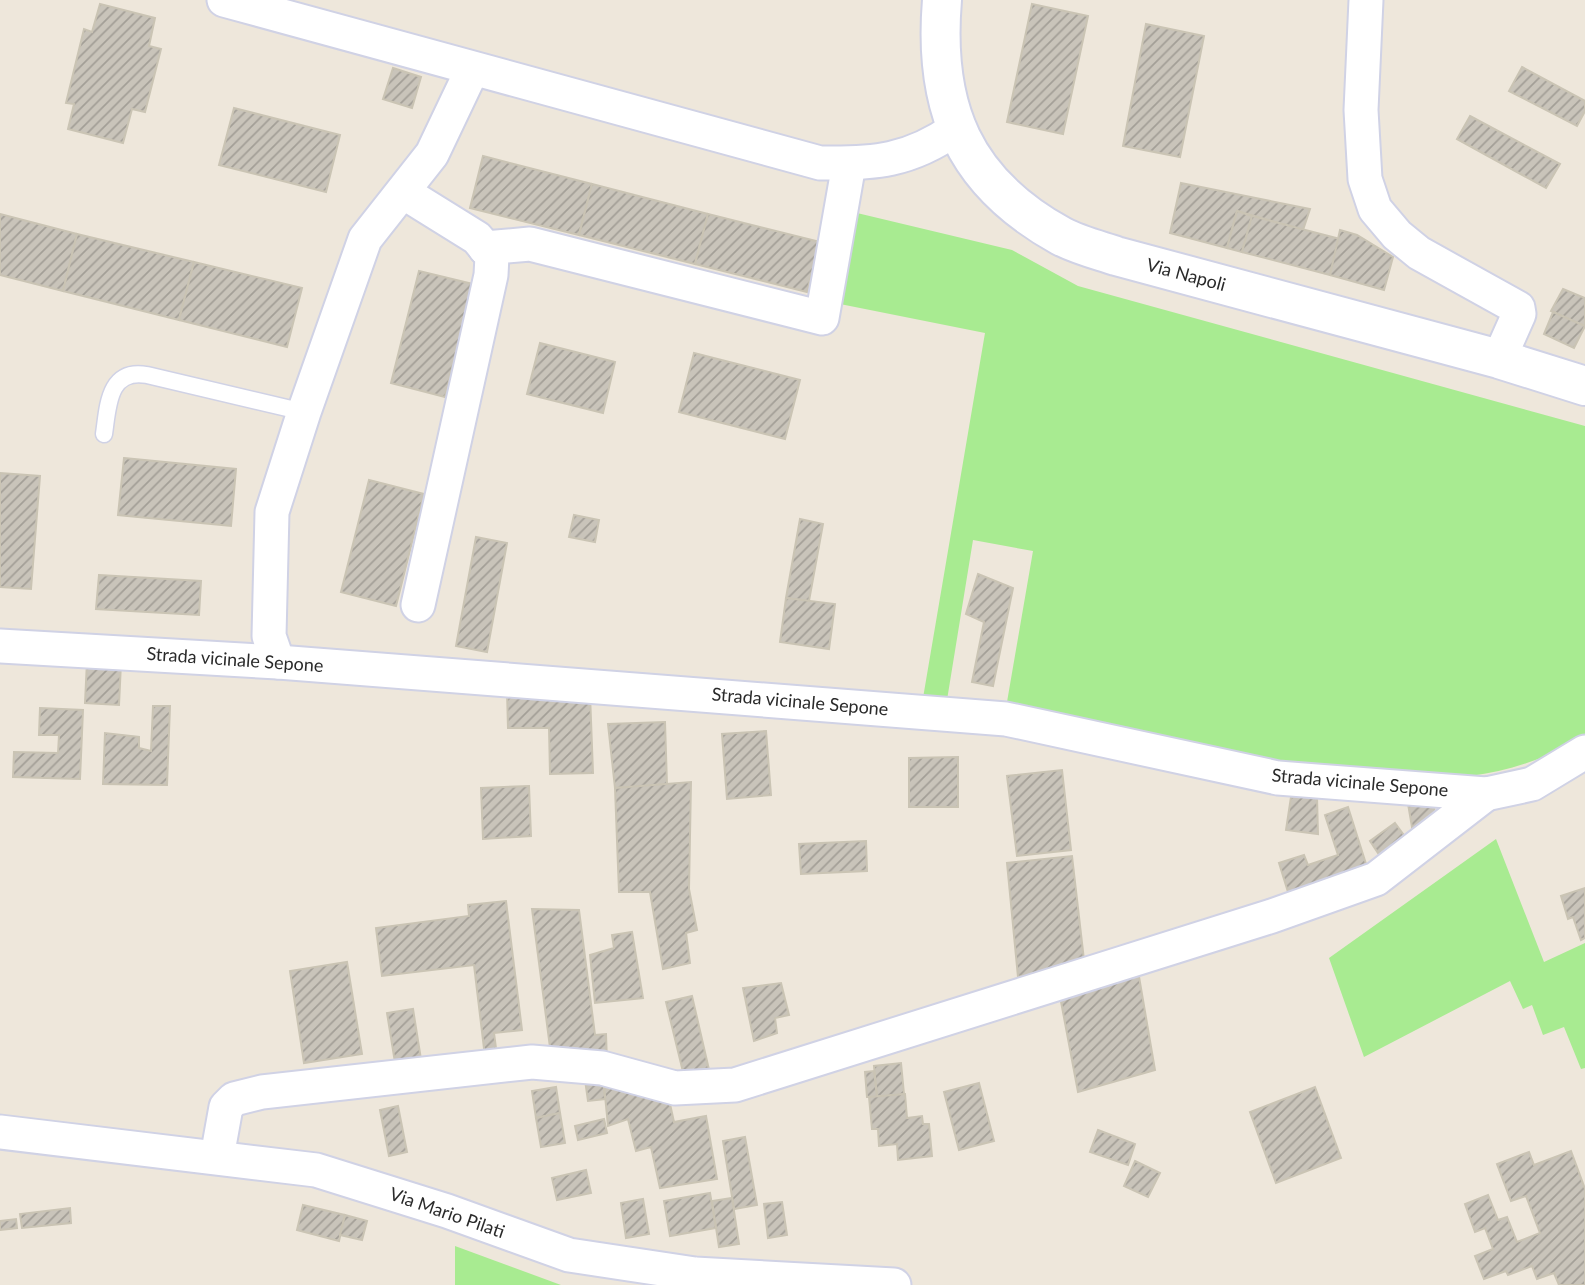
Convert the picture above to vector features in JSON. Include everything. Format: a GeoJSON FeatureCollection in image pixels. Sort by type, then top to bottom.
{"type":"FeatureCollection","features":[{"type":"Feature","properties":{"kind":"street"},"geometry":{"type":"LineString","coordinates":[[224,0],[820,163],[849,164],[891,160],[929,148],[955,129]]}},
{"type":"Feature","properties":{"kind":"street","name":"Via Napoli"},"geometry":{"type":"LineString","coordinates":[[942,0],[938,44],[955,129],[981,169],[1005,194],[1061,236],[1116,256],[1499,359],[1585,386]]}},
{"type":"Feature","properties":{"kind":"street"},"geometry":{"type":"LineString","coordinates":[[1366,0],[1361,110],[1365,179],[1375,209],[1397,236],[1419,253],[1518,308],[1519,314],[1499,359]]}},
{"type":"Feature","properties":{"kind":"street"},"geometry":{"type":"LineString","coordinates":[[278,662],[269,636],[272,512],[304,412],[365,239],[379,217],[432,154],[472,70]]}},
{"type":"Feature","properties":{"kind":"street"},"geometry":{"type":"LineString","coordinates":[[485,248],[530,244],[822,318],[849,164]]}},
{"type":"Feature","properties":{"kind":"street"},"geometry":{"type":"LineString","coordinates":[[402,192],[478,238],[492,256],[491,275],[418,605]]}},
{"type":"Feature","properties":{"kind":"street","name":"Strada vicinale Sepone"},"geometry":{"type":"LineString","coordinates":[[0,646],[278,662],[1006,719],[1278,778],[1486,794],[1532,784],[1585,752]]}},
{"type":"Feature","properties":{"kind":"street"},"geometry":{"type":"LineString","coordinates":[[217,1157],[226,1107],[234,1098],[262,1092],[532,1062],[602,1068],[674,1088],[735,1085],[1272,916],[1376,879],[1486,794]]}},
{"type":"Feature","properties":{"kind":"street","name":"Via Mario Pilati"},"geometry":{"type":"LineString","coordinates":[[0,1132],[316,1170],[447,1211],[569,1255],[695,1274],[894,1285]]}},
{"type":"Feature","properties":{"kind":"lane"},"geometry":{"type":"LineString","coordinates":[[104,434],[110,393],[118,381],[131,374],[146,375],[304,412]]}},
{"type":"Feature","properties":{"kind":"green space"},"geometry":{"type":"Polygon","coordinates":[[[857,213],[1012,250],[1078,286],[1585,426],[1585,738],[1529,762],[1470,776],[1247,759],[1134,736],[1007,702],[1033,551],[973,540],[947,700],[923,698],[985,333],[840,304],[857,213]]]}},
{"type":"Feature","properties":{"kind":"green space"},"geometry":{"type":"Polygon","coordinates":[[[1496,839],[1544,962],[1585,943],[1585,1068],[1581,1069],[1564,1027],[1543,1035],[1532,1005],[1523,1009],[1510,981],[1364,1057],[1329,958],[1496,839]]]}},
{"type":"Feature","properties":{"kind":"green space"},"geometry":{"type":"Polygon","coordinates":[[[455,1246],[561,1285],[455,1285],[455,1246]]]}},
{"type":"Feature","properties":{"kind":"building"},"geometry":{"type":"Polygon","coordinates":[[[100,4],[155,18],[149,46],[161,49],[145,112],[132,109],[123,143],[68,129],[74,104],[66,103],[84,29],[92,32],[100,4]]]}},
{"type":"Feature","properties":{"kind":"building"},"geometry":{"type":"Polygon","coordinates":[[[1032,4],[1088,16],[1063,134],[1007,122],[1032,4]]]}},
{"type":"Feature","properties":{"kind":"building"},"geometry":{"type":"Polygon","coordinates":[[[1146,24],[1204,36],[1180,157],[1123,146],[1146,24]]]}},
{"type":"Feature","properties":{"kind":"building"},"geometry":{"type":"Polygon","coordinates":[[[1522,67],[1585,101],[1585,111],[1577,126],[1509,91],[1522,67]]]}},
{"type":"Feature","properties":{"kind":"building"},"geometry":{"type":"Polygon","coordinates":[[[393,68],[421,77],[412,108],[383,99],[393,68]]]}},
{"type":"Feature","properties":{"kind":"building"},"geometry":{"type":"Polygon","coordinates":[[[234,108],[340,135],[326,192],[219,165],[234,108]]]}},
{"type":"Feature","properties":{"kind":"building"},"geometry":{"type":"Polygon","coordinates":[[[1470,116],[1560,164],[1546,188],[1457,139],[1470,116]]]}},
{"type":"Feature","properties":{"kind":"building"},"geometry":{"type":"Polygon","coordinates":[[[483,156],[592,184],[579,235],[470,208],[483,156]]]}},
{"type":"Feature","properties":{"kind":"building"},"geometry":{"type":"Polygon","coordinates":[[[1181,183],[1310,209],[1303,230],[1237,211],[1227,248],[1170,233],[1181,183]]]}},
{"type":"Feature","properties":{"kind":"building"},"geometry":{"type":"Polygon","coordinates":[[[592,184],[708,214],[695,264],[579,235],[592,184]]]}},
{"type":"Feature","properties":{"kind":"building"},"geometry":{"type":"Polygon","coordinates":[[[1237,211],[1252,216],[1242,252],[1227,248],[1237,211]]]}},
{"type":"Feature","properties":{"kind":"building"},"geometry":{"type":"Polygon","coordinates":[[[0,214],[77,234],[63,291],[0,275],[0,214]]]}},
{"type":"Feature","properties":{"kind":"building"},"geometry":{"type":"Polygon","coordinates":[[[708,214],[820,242],[807,292],[695,264],[708,214]]]}},
{"type":"Feature","properties":{"kind":"building"},"geometry":{"type":"Polygon","coordinates":[[[1252,216],[1340,239],[1330,275],[1242,252],[1252,216]]]}},
{"type":"Feature","properties":{"kind":"building"},"geometry":{"type":"Polygon","coordinates":[[[1340,230],[1357,235],[1393,257],[1384,290],[1330,275],[1340,230]]]}},
{"type":"Feature","properties":{"kind":"building"},"geometry":{"type":"Polygon","coordinates":[[[77,234],[194,262],[179,320],[63,291],[77,234]]]}},
{"type":"Feature","properties":{"kind":"building"},"geometry":{"type":"Polygon","coordinates":[[[194,262],[302,288],[287,347],[179,320],[194,262]]]}},
{"type":"Feature","properties":{"kind":"building"},"geometry":{"type":"Polygon","coordinates":[[[419,271],[473,284],[445,397],[391,383],[419,271]]]}},
{"type":"Feature","properties":{"kind":"building"},"geometry":{"type":"Polygon","coordinates":[[[1563,289],[1585,298],[1585,326],[1551,311],[1563,289]]]}},
{"type":"Feature","properties":{"kind":"building"},"geometry":{"type":"Polygon","coordinates":[[[1553,312],[1585,326],[1574,348],[1544,334],[1553,312]]]}},
{"type":"Feature","properties":{"kind":"building"},"geometry":{"type":"Polygon","coordinates":[[[540,343],[615,362],[603,413],[527,394],[540,343]]]}},
{"type":"Feature","properties":{"kind":"building"},"geometry":{"type":"Polygon","coordinates":[[[694,353],[800,380],[785,439],[679,412],[694,353]]]}},
{"type":"Feature","properties":{"kind":"building"},"geometry":{"type":"Polygon","coordinates":[[[124,458],[236,469],[231,526],[118,515],[124,458]]]}},
{"type":"Feature","properties":{"kind":"building"},"geometry":{"type":"Polygon","coordinates":[[[0,473],[40,476],[31,589],[0,587],[0,473]]]}},
{"type":"Feature","properties":{"kind":"building"},"geometry":{"type":"Polygon","coordinates":[[[369,480],[424,494],[396,606],[341,592],[369,480]]]}},
{"type":"Feature","properties":{"kind":"building"},"geometry":{"type":"Polygon","coordinates":[[[574,515],[599,520],[595,542],[569,537],[574,515]]]}},
{"type":"Feature","properties":{"kind":"building"},"geometry":{"type":"Polygon","coordinates":[[[800,519],[823,524],[809,601],[786,598],[800,519]]]}},
{"type":"Feature","properties":{"kind":"building"},"geometry":{"type":"Polygon","coordinates":[[[476,537],[507,543],[487,652],[456,646],[476,537]]]}},
{"type":"Feature","properties":{"kind":"building"},"geometry":{"type":"Polygon","coordinates":[[[978,574],[1013,588],[993,686],[972,682],[984,622],[966,614],[978,574]]]}},
{"type":"Feature","properties":{"kind":"building"},"geometry":{"type":"Polygon","coordinates":[[[99,575],[201,581],[199,615],[96,609],[99,575]]]}},
{"type":"Feature","properties":{"kind":"building"},"geometry":{"type":"Polygon","coordinates":[[[786,598],[835,604],[829,649],[780,642],[786,598]]]}},
{"type":"Feature","properties":{"kind":"building"},"geometry":{"type":"Polygon","coordinates":[[[87,661],[121,663],[119,705],[85,703],[87,661]]]}},
{"type":"Feature","properties":{"kind":"building"},"geometry":{"type":"Polygon","coordinates":[[[507,691],[590,694],[593,773],[550,774],[549,728],[508,728],[507,691]]]}},
{"type":"Feature","properties":{"kind":"building"},"geometry":{"type":"Polygon","coordinates":[[[153,706],[170,706],[167,785],[103,784],[105,733],[139,737],[139,748],[151,751],[153,706]]]}},
{"type":"Feature","properties":{"kind":"building"},"geometry":{"type":"Polygon","coordinates":[[[40,708],[83,710],[80,779],[13,777],[14,752],[58,753],[59,735],[39,735],[40,708]]]}},
{"type":"Feature","properties":{"kind":"building"},"geometry":{"type":"Polygon","coordinates":[[[665,722],[667,785],[615,788],[608,724],[665,722]]]}},
{"type":"Feature","properties":{"kind":"building"},"geometry":{"type":"Polygon","coordinates":[[[766,731],[771,795],[727,799],[722,734],[766,731]]]}},
{"type":"Feature","properties":{"kind":"building"},"geometry":{"type":"Polygon","coordinates":[[[958,757],[958,807],[909,807],[909,758],[958,757]]]}},
{"type":"Feature","properties":{"kind":"building"},"geometry":{"type":"Polygon","coordinates":[[[1062,770],[1071,850],[1017,856],[1007,776],[1062,770]]]}},
{"type":"Feature","properties":{"kind":"building"},"geometry":{"type":"Polygon","coordinates":[[[691,782],[689,889],[697,930],[686,933],[690,963],[663,969],[650,892],[619,892],[615,788],[691,782]]]}},
{"type":"Feature","properties":{"kind":"building"},"geometry":{"type":"Polygon","coordinates":[[[529,786],[531,836],[483,839],[481,788],[529,786]]]}},
{"type":"Feature","properties":{"kind":"building"},"geometry":{"type":"Polygon","coordinates":[[[1433,796],[1435,817],[1413,833],[1407,798],[1433,796]]]}},
{"type":"Feature","properties":{"kind":"building"},"geometry":{"type":"Polygon","coordinates":[[[1291,797],[1317,797],[1318,834],[1286,830],[1291,797]]]}},
{"type":"Feature","properties":{"kind":"building"},"geometry":{"type":"Polygon","coordinates":[[[1348,807],[1367,867],[1288,892],[1279,863],[1304,855],[1308,865],[1338,855],[1325,815],[1348,807]]]}},
{"type":"Feature","properties":{"kind":"building"},"geometry":{"type":"Polygon","coordinates":[[[1395,823],[1406,838],[1380,856],[1370,841],[1395,823]]]}},
{"type":"Feature","properties":{"kind":"building"},"geometry":{"type":"Polygon","coordinates":[[[866,841],[867,871],[801,874],[799,844],[866,841]]]}},
{"type":"Feature","properties":{"kind":"building"},"geometry":{"type":"Polygon","coordinates":[[[1072,856],[1084,960],[1018,977],[1007,863],[1072,856]]]}},
{"type":"Feature","properties":{"kind":"building"},"geometry":{"type":"Polygon","coordinates":[[[1585,888],[1585,938],[1581,940],[1573,917],[1568,919],[1561,896],[1585,888]]]}},
{"type":"Feature","properties":{"kind":"building"},"geometry":{"type":"Polygon","coordinates":[[[506,901],[522,1030],[494,1033],[497,1056],[485,1057],[474,965],[382,976],[376,928],[469,916],[468,905],[506,901]]]}},
{"type":"Feature","properties":{"kind":"building"},"geometry":{"type":"Polygon","coordinates":[[[532,909],[579,910],[595,1035],[606,1034],[607,1062],[551,1055],[532,909]]]}},
{"type":"Feature","properties":{"kind":"building"},"geometry":{"type":"Polygon","coordinates":[[[632,932],[643,998],[595,1003],[590,955],[614,948],[612,935],[632,932]]]}},
{"type":"Feature","properties":{"kind":"building"},"geometry":{"type":"Polygon","coordinates":[[[347,962],[362,1054],[304,1063],[290,971],[347,962]]]}},
{"type":"Feature","properties":{"kind":"building"},"geometry":{"type":"Polygon","coordinates":[[[1137,965],[1155,1070],[1078,1092],[1059,991],[1137,965]]]}},
{"type":"Feature","properties":{"kind":"building"},"geometry":{"type":"Polygon","coordinates":[[[781,983],[789,1015],[775,1018],[777,1033],[754,1041],[743,988],[781,983]]]}},
{"type":"Feature","properties":{"kind":"building"},"geometry":{"type":"Polygon","coordinates":[[[692,996],[710,1074],[685,1080],[666,1002],[692,996]]]}},
{"type":"Feature","properties":{"kind":"building"},"geometry":{"type":"Polygon","coordinates":[[[413,1009],[423,1072],[397,1075],[387,1013],[413,1009]]]}},
{"type":"Feature","properties":{"kind":"building"},"geometry":{"type":"Polygon","coordinates":[[[901,1063],[904,1094],[877,1097],[874,1066],[901,1063]]]}},
{"type":"Feature","properties":{"kind":"building"},"geometry":{"type":"Polygon","coordinates":[[[874,1071],[877,1097],[867,1097],[865,1072],[874,1071]]]}},
{"type":"Feature","properties":{"kind":"building"},"geometry":{"type":"Polygon","coordinates":[[[584,1073],[603,1075],[605,1099],[588,1101],[584,1073]]]}},
{"type":"Feature","properties":{"kind":"building"},"geometry":{"type":"Polygon","coordinates":[[[603,1075],[668,1095],[674,1122],[706,1116],[717,1179],[660,1188],[651,1147],[636,1151],[628,1119],[608,1126],[603,1075]]]}},
{"type":"Feature","properties":{"kind":"building"},"geometry":{"type":"Polygon","coordinates":[[[979,1083],[994,1141],[959,1150],[944,1092],[979,1083]]]}},
{"type":"Feature","properties":{"kind":"building"},"geometry":{"type":"Polygon","coordinates":[[[556,1087],[560,1113],[536,1118],[532,1091],[556,1087]]]}},
{"type":"Feature","properties":{"kind":"building"},"geometry":{"type":"Polygon","coordinates":[[[1315,1087],[1341,1158],[1276,1183],[1250,1112],[1315,1087]]]}},
{"type":"Feature","properties":{"kind":"building"},"geometry":{"type":"Polygon","coordinates":[[[905,1094],[907,1118],[922,1116],[923,1124],[929,1124],[932,1156],[898,1160],[897,1144],[879,1146],[878,1129],[872,1129],[869,1097],[905,1094]]]}},
{"type":"Feature","properties":{"kind":"building"},"geometry":{"type":"Polygon","coordinates":[[[398,1106],[407,1152],[389,1156],[380,1110],[398,1106]]]}},
{"type":"Feature","properties":{"kind":"building"},"geometry":{"type":"Polygon","coordinates":[[[560,1113],[565,1143],[541,1147],[536,1118],[560,1113]]]}},
{"type":"Feature","properties":{"kind":"building"},"geometry":{"type":"Polygon","coordinates":[[[604,1119],[607,1133],[578,1140],[575,1126],[604,1119]]]}},
{"type":"Feature","properties":{"kind":"building"},"geometry":{"type":"Polygon","coordinates":[[[1098,1130],[1135,1144],[1128,1165],[1090,1152],[1098,1130]]]}},
{"type":"Feature","properties":{"kind":"building"},"geometry":{"type":"Polygon","coordinates":[[[745,1137],[757,1205],[734,1209],[723,1141],[745,1137]]]}},
{"type":"Feature","properties":{"kind":"building"},"geometry":{"type":"Polygon","coordinates":[[[1571,1151],[1585,1189],[1585,1285],[1559,1285],[1554,1273],[1537,1279],[1532,1266],[1508,1275],[1506,1271],[1484,1279],[1475,1256],[1493,1249],[1485,1228],[1475,1232],[1465,1204],[1488,1195],[1498,1220],[1507,1217],[1517,1242],[1540,1233],[1526,1196],[1511,1201],[1497,1164],[1529,1152],[1534,1165],[1571,1151]]]}},
{"type":"Feature","properties":{"kind":"building"},"geometry":{"type":"Polygon","coordinates":[[[1135,1161],[1160,1173],[1148,1197],[1124,1186],[1135,1161]]]}},
{"type":"Feature","properties":{"kind":"building"},"geometry":{"type":"Polygon","coordinates":[[[586,1170],[591,1193],[557,1200],[552,1178],[586,1170]]]}},
{"type":"Feature","properties":{"kind":"building"},"geometry":{"type":"Polygon","coordinates":[[[710,1193],[716,1228],[670,1236],[664,1201],[710,1193]]]}},
{"type":"Feature","properties":{"kind":"building"},"geometry":{"type":"Polygon","coordinates":[[[732,1198],[739,1244],[719,1247],[712,1201],[732,1198]]]}},
{"type":"Feature","properties":{"kind":"building"},"geometry":{"type":"Polygon","coordinates":[[[643,1199],[649,1234],[626,1238],[621,1203],[643,1199]]]}},
{"type":"Feature","properties":{"kind":"building"},"geometry":{"type":"Polygon","coordinates":[[[782,1202],[787,1235],[768,1238],[764,1204],[782,1202]]]}},
{"type":"Feature","properties":{"kind":"building"},"geometry":{"type":"Polygon","coordinates":[[[303,1205],[345,1215],[339,1241],[297,1230],[303,1205]]]}},
{"type":"Feature","properties":{"kind":"building"},"geometry":{"type":"Polygon","coordinates":[[[70,1208],[71,1223],[22,1228],[20,1214],[70,1208]]]}},
{"type":"Feature","properties":{"kind":"building"},"geometry":{"type":"Polygon","coordinates":[[[345,1215],[367,1221],[362,1240],[340,1235],[345,1215]]]}},
{"type":"Feature","properties":{"kind":"building"},"geometry":{"type":"Polygon","coordinates":[[[16,1219],[17,1228],[0,1230],[0,1221],[16,1219]]]}}]}
